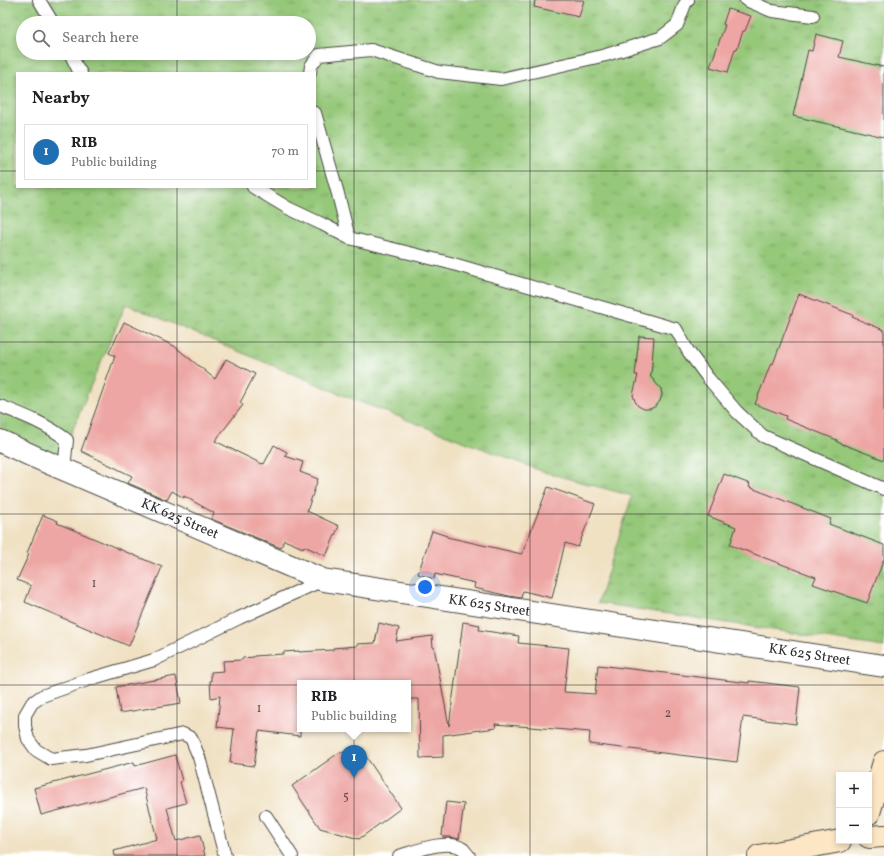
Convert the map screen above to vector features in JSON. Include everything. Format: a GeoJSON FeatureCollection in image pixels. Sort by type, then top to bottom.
{"type":"FeatureCollection","features":[{"type":"Feature","properties":{"kind":"main road"},"geometry":{"type":"LineString","coordinates":[[870,808],[884,762]]}},
{"type":"Feature","properties":{"kind":"main road"},"geometry":{"type":"LineString","coordinates":[[872,837],[884,836]]}},
{"type":"Feature","properties":{"kind":"main road"},"geometry":{"type":"LineString","coordinates":[[759,856],[836,842]]}},
{"type":"Feature","properties":{"kind":"street","name":"KK 625 Street"},"geometry":{"type":"LineString","coordinates":[[0,441],[323,580],[884,666]]}},
{"type":"Feature","properties":{"kind":"lane"},"geometry":{"type":"LineString","coordinates":[[39,0],[49,16]]}},
{"type":"Feature","properties":{"kind":"lane"},"geometry":{"type":"LineString","coordinates":[[316,59],[319,55],[371,50],[439,72],[501,79],[606,55],[660,38],[677,25],[688,0]]}},
{"type":"Feature","properties":{"kind":"lane"},"geometry":{"type":"LineString","coordinates":[[746,0],[772,11],[813,16]]}},
{"type":"Feature","properties":{"kind":"lane"},"geometry":{"type":"LineString","coordinates":[[74,60],[80,72]]}},
{"type":"Feature","properties":{"kind":"lane"},"geometry":{"type":"LineString","coordinates":[[310,72],[311,66],[315,60]]}},
{"type":"Feature","properties":{"kind":"lane"},"geometry":{"type":"LineString","coordinates":[[316,117],[349,238]]}},
{"type":"Feature","properties":{"kind":"lane"},"geometry":{"type":"LineString","coordinates":[[255,188],[288,208],[349,238],[450,263],[676,329],[688,350],[708,378],[737,412],[763,436],[884,489]]}},
{"type":"Feature","properties":{"kind":"lane"},"geometry":{"type":"LineString","coordinates":[[0,406],[47,426],[67,440],[64,469]]}},
{"type":"Feature","properties":{"kind":"lane"},"geometry":{"type":"LineString","coordinates":[[225,856],[199,756],[190,738],[183,734],[86,755],[52,759],[36,750],[28,739],[25,726],[25,715],[32,703],[42,696],[90,679],[154,660],[239,618],[323,580]]}},
{"type":"Feature","properties":{"kind":"lane"},"geometry":{"type":"LineString","coordinates":[[266,816],[292,856]]}},
{"type":"Feature","properties":{"kind":"lane"},"geometry":{"type":"LineString","coordinates":[[399,856],[444,844],[454,845],[463,849],[469,856]]}},
{"type":"Feature","properties":{"kind":"green space"},"geometry":{"type":"Polygon","coordinates":[[[0,0],[884,0],[884,647],[598,603],[632,496],[544,472],[355,400],[126,304],[60,461],[0,435],[0,0]]]}},
{"type":"Feature","properties":{"kind":"building"},"geometry":{"type":"Polygon","coordinates":[[[535,0],[584,0],[579,17],[534,7],[535,0]]]}},
{"type":"Feature","properties":{"kind":"building"},"geometry":{"type":"Polygon","coordinates":[[[728,9],[751,16],[745,31],[743,31],[737,49],[735,49],[728,72],[710,67],[725,25],[723,24],[728,9]]]}},
{"type":"Feature","properties":{"kind":"building"},"geometry":{"type":"Polygon","coordinates":[[[816,34],[843,41],[839,57],[884,67],[884,137],[793,116],[808,50],[812,51],[816,34]]]}},
{"type":"Feature","properties":{"kind":"building"},"geometry":{"type":"Polygon","coordinates":[[[799,294],[853,315],[852,317],[884,330],[884,460],[837,442],[837,440],[785,419],[786,416],[755,404],[771,363],[773,364],[799,294]]]}},
{"type":"Feature","properties":{"kind":"building"},"geometry":{"type":"Polygon","coordinates":[[[124,322],[174,346],[215,379],[226,359],[255,374],[240,403],[243,405],[215,441],[262,464],[264,464],[274,445],[287,452],[285,456],[303,462],[300,472],[318,479],[307,511],[339,526],[326,556],[304,546],[303,548],[284,540],[281,548],[211,519],[214,513],[184,496],[184,498],[172,491],[167,500],[130,484],[128,483],[132,476],[81,451],[115,356],[109,353],[124,322]]]}},
{"type":"Feature","properties":{"kind":"building"},"geometry":{"type":"Polygon","coordinates":[[[639,336],[654,337],[650,376],[661,389],[662,395],[656,406],[650,409],[644,409],[638,406],[633,395],[638,375],[635,375],[639,336]]]}},
{"type":"Feature","properties":{"kind":"building"},"geometry":{"type":"Polygon","coordinates":[[[724,474],[750,484],[749,487],[831,519],[829,524],[884,545],[884,559],[867,603],[813,584],[816,577],[730,545],[736,527],[708,516],[724,474]]]}},
{"type":"Feature","properties":{"kind":"building"},"geometry":{"type":"Polygon","coordinates":[[[548,487],[595,504],[578,547],[565,543],[552,598],[523,591],[521,598],[509,596],[474,588],[475,583],[435,574],[434,579],[418,574],[432,531],[447,537],[522,554],[548,487]]]}},
{"type":"Feature","properties":{"kind":"building"},"geometry":{"type":"Polygon","coordinates":[[[43,515],[58,521],[57,523],[162,567],[129,646],[25,602],[31,586],[17,580],[29,554],[27,553],[43,515]]]}},
{"type":"Feature","properties":{"kind":"building"},"geometry":{"type":"Polygon","coordinates":[[[463,622],[480,625],[479,630],[519,636],[518,643],[569,648],[564,692],[595,694],[598,665],[749,683],[749,681],[800,687],[796,724],[743,717],[737,762],[589,744],[590,732],[495,724],[496,728],[443,735],[443,757],[420,758],[419,699],[411,699],[411,680],[297,680],[297,732],[300,732],[300,736],[259,731],[254,766],[230,763],[234,729],[217,727],[220,696],[211,698],[211,672],[224,671],[223,661],[242,660],[242,658],[254,656],[283,654],[283,652],[333,650],[333,648],[357,646],[357,644],[375,643],[379,623],[399,628],[396,641],[432,636],[433,648],[434,647],[449,726],[463,622]]]}},
{"type":"Feature","properties":{"kind":"building"},"geometry":{"type":"Polygon","coordinates":[[[176,676],[181,703],[120,713],[116,687],[176,676]]]}},
{"type":"Feature","properties":{"kind":"building"},"geometry":{"type":"Polygon","coordinates":[[[340,752],[365,755],[401,808],[359,839],[320,828],[292,786],[340,752]]]}},
{"type":"Feature","properties":{"kind":"building"},"geometry":{"type":"Polygon","coordinates":[[[175,755],[186,803],[167,808],[176,841],[200,835],[205,856],[115,856],[114,851],[157,839],[144,788],[41,815],[34,788],[134,762],[135,766],[175,755]]]}},
{"type":"Feature","properties":{"kind":"building"},"geometry":{"type":"Polygon","coordinates":[[[446,802],[464,804],[459,839],[443,837],[442,835],[446,802]]]}},
{"type":"Feature","properties":{"kind":"place","name":"RIB"},"geometry":{"type":"Point","coordinates":[354,778]}}]}
